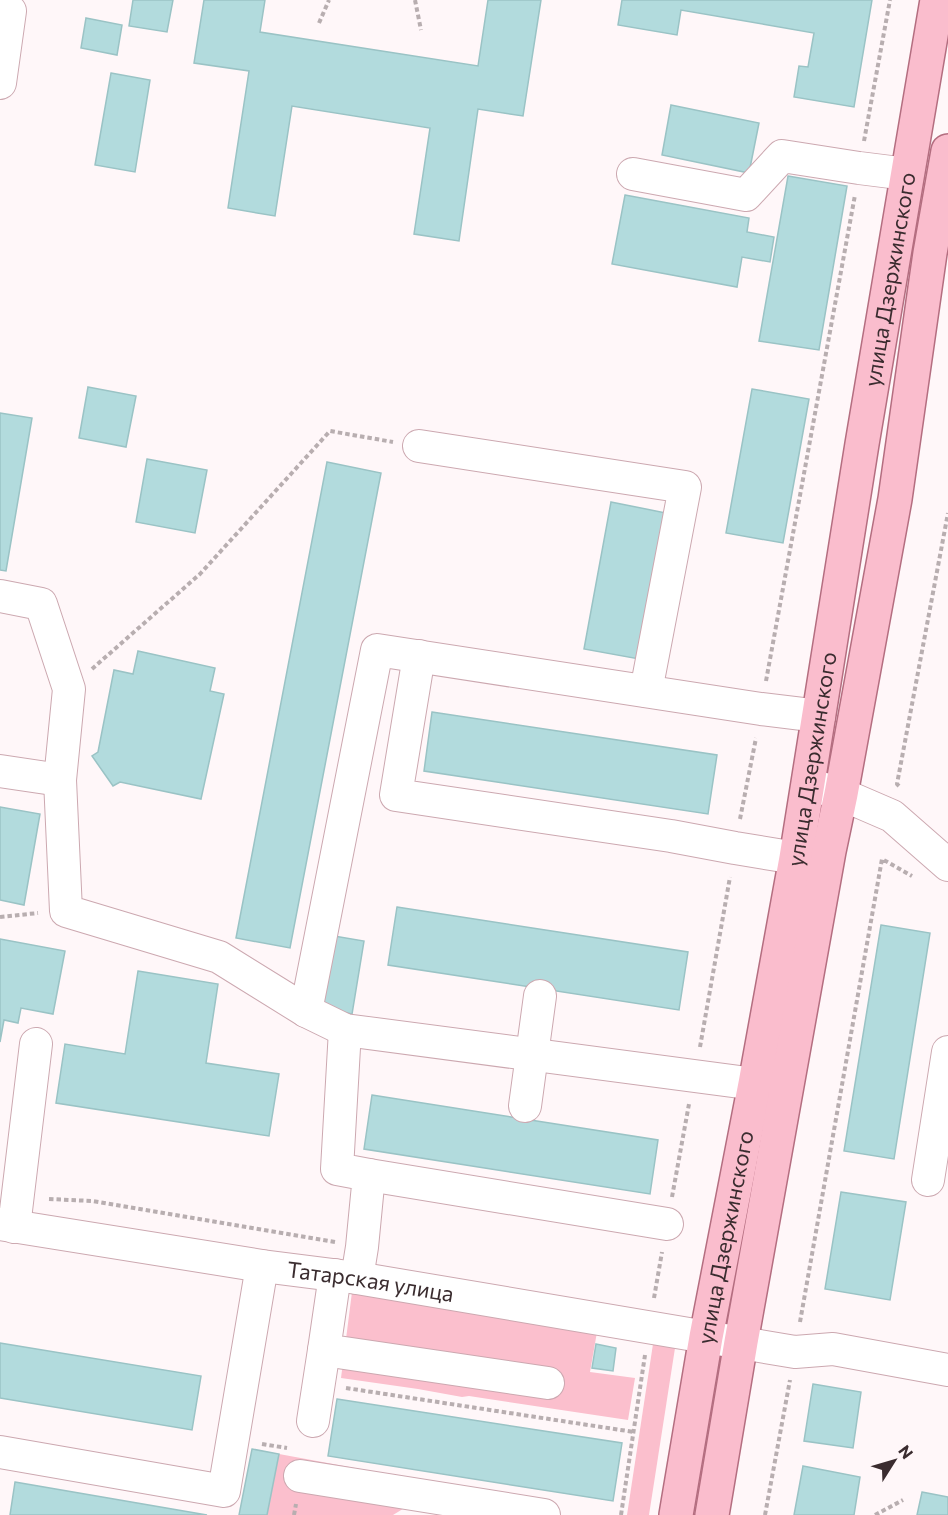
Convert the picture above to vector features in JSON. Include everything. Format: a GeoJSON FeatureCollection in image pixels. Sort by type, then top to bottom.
{"type":"FeatureCollection","features":[{"type":"Feature","properties":{"kind":"main road","name":"улица Дзержинского"},"geometry":{"type":"LineString","coordinates":[[676,1515],[706,1337],[796,858],[860,456],[937,0]]}},
{"type":"Feature","properties":{"kind":"main road","name":"улица Дзержинского"},"geometry":{"type":"LineString","coordinates":[[712,1515],[829,851],[895,499],[930,253],[948,151]]}},
{"type":"Feature","properties":{"kind":"street"},"geometry":{"type":"LineString","coordinates":[[0,83],[12,7]]}},
{"type":"Feature","properties":{"kind":"street"},"geometry":{"type":"LineString","coordinates":[[633,174],[746,195],[782,156],[907,174]]}},
{"type":"Feature","properties":{"kind":"street"},"geometry":{"type":"LineString","coordinates":[[419,446],[685,487],[646,691]]}},
{"type":"Feature","properties":{"kind":"street"},"geometry":{"type":"LineString","coordinates":[[0,596],[41,604],[69,689],[60,780],[66,911],[219,957],[306,1011],[345,1030],[755,1084]]}},
{"type":"Feature","properties":{"kind":"street"},"geometry":{"type":"LineString","coordinates":[[306,1011],[376,650],[819,716]]}},
{"type":"Feature","properties":{"kind":"street"},"geometry":{"type":"LineString","coordinates":[[419,656],[396,795],[671,836],[796,858]]}},
{"type":"Feature","properties":{"kind":"street"},"geometry":{"type":"LineString","coordinates":[[0,771],[60,780]]}},
{"type":"Feature","properties":{"kind":"street"},"geometry":{"type":"LineString","coordinates":[[808,784],[841,794],[892,816],[948,865]]}},
{"type":"Feature","properties":{"kind":"street"},"geometry":{"type":"LineString","coordinates":[[525,1106],[540,996]]}},
{"type":"Feature","properties":{"kind":"street"},"geometry":{"type":"LineString","coordinates":[[345,1030],[337,1169],[667,1224]]}},
{"type":"Feature","properties":{"kind":"street"},"geometry":{"type":"LineString","coordinates":[[11,1217],[36,1044]]}},
{"type":"Feature","properties":{"kind":"street"},"geometry":{"type":"LineString","coordinates":[[928,1180],[948,1052]]}},
{"type":"Feature","properties":{"kind":"street"},"geometry":{"type":"LineString","coordinates":[[313,1421],[324,1350],[346,1277],[362,1247],[369,1175]]}},
{"type":"Feature","properties":{"kind":"street","name":"Татарская улица"},"geometry":{"type":"LineString","coordinates":[[11,1217],[262,1266],[651,1313],[706,1337],[795,1352],[833,1349],[948,1370]]}},
{"type":"Feature","properties":{"kind":"street"},"geometry":{"type":"LineString","coordinates":[[0,1452],[224,1491],[262,1266]]}},
{"type":"Feature","properties":{"kind":"street"},"geometry":{"type":"LineString","coordinates":[[324,1350],[548,1383]]}},
{"type":"Feature","properties":{"kind":"street"},"geometry":{"type":"LineString","coordinates":[[298,1463],[509,1512],[544,1515]]}},
{"type":"Feature","properties":{"kind":"path"},"geometry":{"type":"LineString","coordinates":[[319,23],[329,0]]}},
{"type":"Feature","properties":{"kind":"path"},"geometry":{"type":"LineString","coordinates":[[415,0],[420,30]]}},
{"type":"Feature","properties":{"kind":"path"},"geometry":{"type":"LineString","coordinates":[[735,848],[890,0]]}},
{"type":"Feature","properties":{"kind":"path"},"geometry":{"type":"LineString","coordinates":[[69,689],[200,574],[330,431],[419,446]]}},
{"type":"Feature","properties":{"kind":"path"},"geometry":{"type":"LineString","coordinates":[[897,784],[948,513]]}},
{"type":"Feature","properties":{"kind":"path"},"geometry":{"type":"LineString","coordinates":[[765,1515],[882,859]]}},
{"type":"Feature","properties":{"kind":"path"},"geometry":{"type":"LineString","coordinates":[[0,917],[66,911]]}},
{"type":"Feature","properties":{"kind":"path"},"geometry":{"type":"LineString","coordinates":[[11,1217],[92,1201],[362,1247]]}},
{"type":"Feature","properties":{"kind":"path"},"geometry":{"type":"LineString","coordinates":[[621,1515],[651,1313]]}},
{"type":"Feature","properties":{"kind":"path"},"geometry":{"type":"LineString","coordinates":[[319,1384],[634,1432]]}},
{"type":"Feature","properties":{"kind":"path"},"geometry":{"type":"LineString","coordinates":[[232,1439],[298,1463]]}},
{"type":"Feature","properties":{"kind":"path"},"geometry":{"type":"LineString","coordinates":[[875,1515],[903,1500]]}},
{"type":"Feature","properties":{"kind":"shaded area"},"geometry":{"type":"Polygon","coordinates":[[[352,1292],[597,1332],[590,1372],[635,1378],[628,1420],[341,1378],[352,1292]]]}},
{"type":"Feature","properties":{"kind":"shaded area"},"geometry":{"type":"Polygon","coordinates":[[[653,1344],[675,1348],[649,1515],[627,1515],[653,1344]]]}},
{"type":"Feature","properties":{"kind":"shaded area"},"geometry":{"type":"Polygon","coordinates":[[[279,1454],[398,1476],[406,1507],[393,1515],[267,1515],[279,1454]]]}},
{"type":"Feature","properties":{"kind":"building"},"geometry":{"type":"Polygon","coordinates":[[[133,0],[173,0],[167,32],[129,26],[133,0]]]}},
{"type":"Feature","properties":{"kind":"building"},"geometry":{"type":"Polygon","coordinates":[[[204,0],[265,0],[260,32],[478,66],[488,0],[541,0],[523,116],[478,109],[459,241],[414,234],[430,128],[292,106],[275,216],[228,208],[249,71],[194,63],[204,0]]]}},
{"type":"Feature","properties":{"kind":"building"},"geometry":{"type":"Polygon","coordinates":[[[622,0],[872,0],[854,107],[794,97],[799,66],[808,67],[814,33],[681,10],[677,35],[618,25],[622,0]]]}},
{"type":"Feature","properties":{"kind":"building"},"geometry":{"type":"Polygon","coordinates":[[[86,18],[122,25],[117,55],[81,48],[86,18]]]}},
{"type":"Feature","properties":{"kind":"building"},"geometry":{"type":"Polygon","coordinates":[[[111,73],[150,80],[135,172],[95,165],[111,73]]]}},
{"type":"Feature","properties":{"kind":"building"},"geometry":{"type":"Polygon","coordinates":[[[671,105],[759,123],[749,173],[662,155],[671,105]]]}},
{"type":"Feature","properties":{"kind":"building"},"geometry":{"type":"Polygon","coordinates":[[[788,176],[847,186],[819,350],[759,341],[788,176]]]}},
{"type":"Feature","properties":{"kind":"building"},"geometry":{"type":"Polygon","coordinates":[[[625,195],[749,218],[747,232],[774,237],[770,262],[742,257],[737,287],[612,264],[625,195]]]}},
{"type":"Feature","properties":{"kind":"building"},"geometry":{"type":"Polygon","coordinates":[[[88,387],[136,396],[126,447],[79,438],[88,387]]]}},
{"type":"Feature","properties":{"kind":"building"},"geometry":{"type":"Polygon","coordinates":[[[752,389],[809,399],[783,543],[726,533],[752,389]]]}},
{"type":"Feature","properties":{"kind":"building"},"geometry":{"type":"Polygon","coordinates":[[[0,413],[32,418],[6,571],[0,570],[0,413]]]}},
{"type":"Feature","properties":{"kind":"building"},"geometry":{"type":"Polygon","coordinates":[[[147,459],[207,470],[195,533],[136,522],[147,459]]]}},
{"type":"Feature","properties":{"kind":"building"},"geometry":{"type":"Polygon","coordinates":[[[327,462],[381,473],[290,948],[236,938],[327,462]]]}},
{"type":"Feature","properties":{"kind":"building"},"geometry":{"type":"Polygon","coordinates":[[[611,502],[666,513],[639,659],[584,649],[611,502]]]}},
{"type":"Feature","properties":{"kind":"building"},"geometry":{"type":"Polygon","coordinates":[[[138,651],[215,668],[210,691],[224,694],[201,799],[120,782],[113,786],[92,756],[98,752],[114,670],[133,674],[138,651]]]}},
{"type":"Feature","properties":{"kind":"building"},"geometry":{"type":"Polygon","coordinates":[[[432,712],[717,755],[708,814],[424,771],[432,712]]]}},
{"type":"Feature","properties":{"kind":"building"},"geometry":{"type":"Polygon","coordinates":[[[0,807],[40,814],[24,905],[0,900],[0,807]]]}},
{"type":"Feature","properties":{"kind":"building"},"geometry":{"type":"Polygon","coordinates":[[[397,907],[688,952],[679,1010],[388,965],[397,907]]]}},
{"type":"Feature","properties":{"kind":"building"},"geometry":{"type":"Polygon","coordinates":[[[881,925],[930,933],[894,1159],[844,1151],[881,925]]]}},
{"type":"Feature","properties":{"kind":"building"},"geometry":{"type":"Polygon","coordinates":[[[334,936],[364,941],[352,1014],[322,1008],[334,936]]]}},
{"type":"Feature","properties":{"kind":"building"},"geometry":{"type":"Polygon","coordinates":[[[0,939],[65,951],[53,1014],[21,1008],[18,1023],[4,1020],[0,1042],[0,939]]]}},
{"type":"Feature","properties":{"kind":"building"},"geometry":{"type":"Polygon","coordinates":[[[138,971],[218,984],[206,1063],[279,1074],[269,1136],[56,1103],[65,1044],[125,1054],[138,971]]]}},
{"type":"Feature","properties":{"kind":"building"},"geometry":{"type":"Polygon","coordinates":[[[372,1095],[658,1140],[650,1194],[364,1149],[372,1095]]]}},
{"type":"Feature","properties":{"kind":"building"},"geometry":{"type":"Polygon","coordinates":[[[841,1192],[906,1202],[890,1300],[825,1289],[841,1192]]]}},
{"type":"Feature","properties":{"kind":"building"},"geometry":{"type":"Polygon","coordinates":[[[0,1343],[201,1376],[192,1430],[0,1398],[0,1343]]]}},
{"type":"Feature","properties":{"kind":"building"},"geometry":{"type":"Polygon","coordinates":[[[596,1344],[616,1348],[613,1371],[592,1368],[596,1344]]]}},
{"type":"Feature","properties":{"kind":"building"},"geometry":{"type":"Polygon","coordinates":[[[813,1384],[861,1392],[853,1448],[804,1441],[813,1384]]]}},
{"type":"Feature","properties":{"kind":"building"},"geometry":{"type":"Polygon","coordinates":[[[337,1399],[622,1443],[613,1501],[328,1456],[337,1399]]]}},
{"type":"Feature","properties":{"kind":"building"},"geometry":{"type":"Polygon","coordinates":[[[252,1449],[279,1454],[267,1515],[239,1515],[252,1449]]]}},
{"type":"Feature","properties":{"kind":"building"},"geometry":{"type":"Polygon","coordinates":[[[803,1466],[860,1477],[854,1515],[794,1515],[803,1466]]]}},
{"type":"Feature","properties":{"kind":"building"},"geometry":{"type":"Polygon","coordinates":[[[15,1482],[207,1515],[10,1515],[15,1482]]]}},
{"type":"Feature","properties":{"kind":"building"},"geometry":{"type":"Polygon","coordinates":[[[922,1492],[948,1497],[948,1515],[917,1515],[922,1492]]]}}]}
